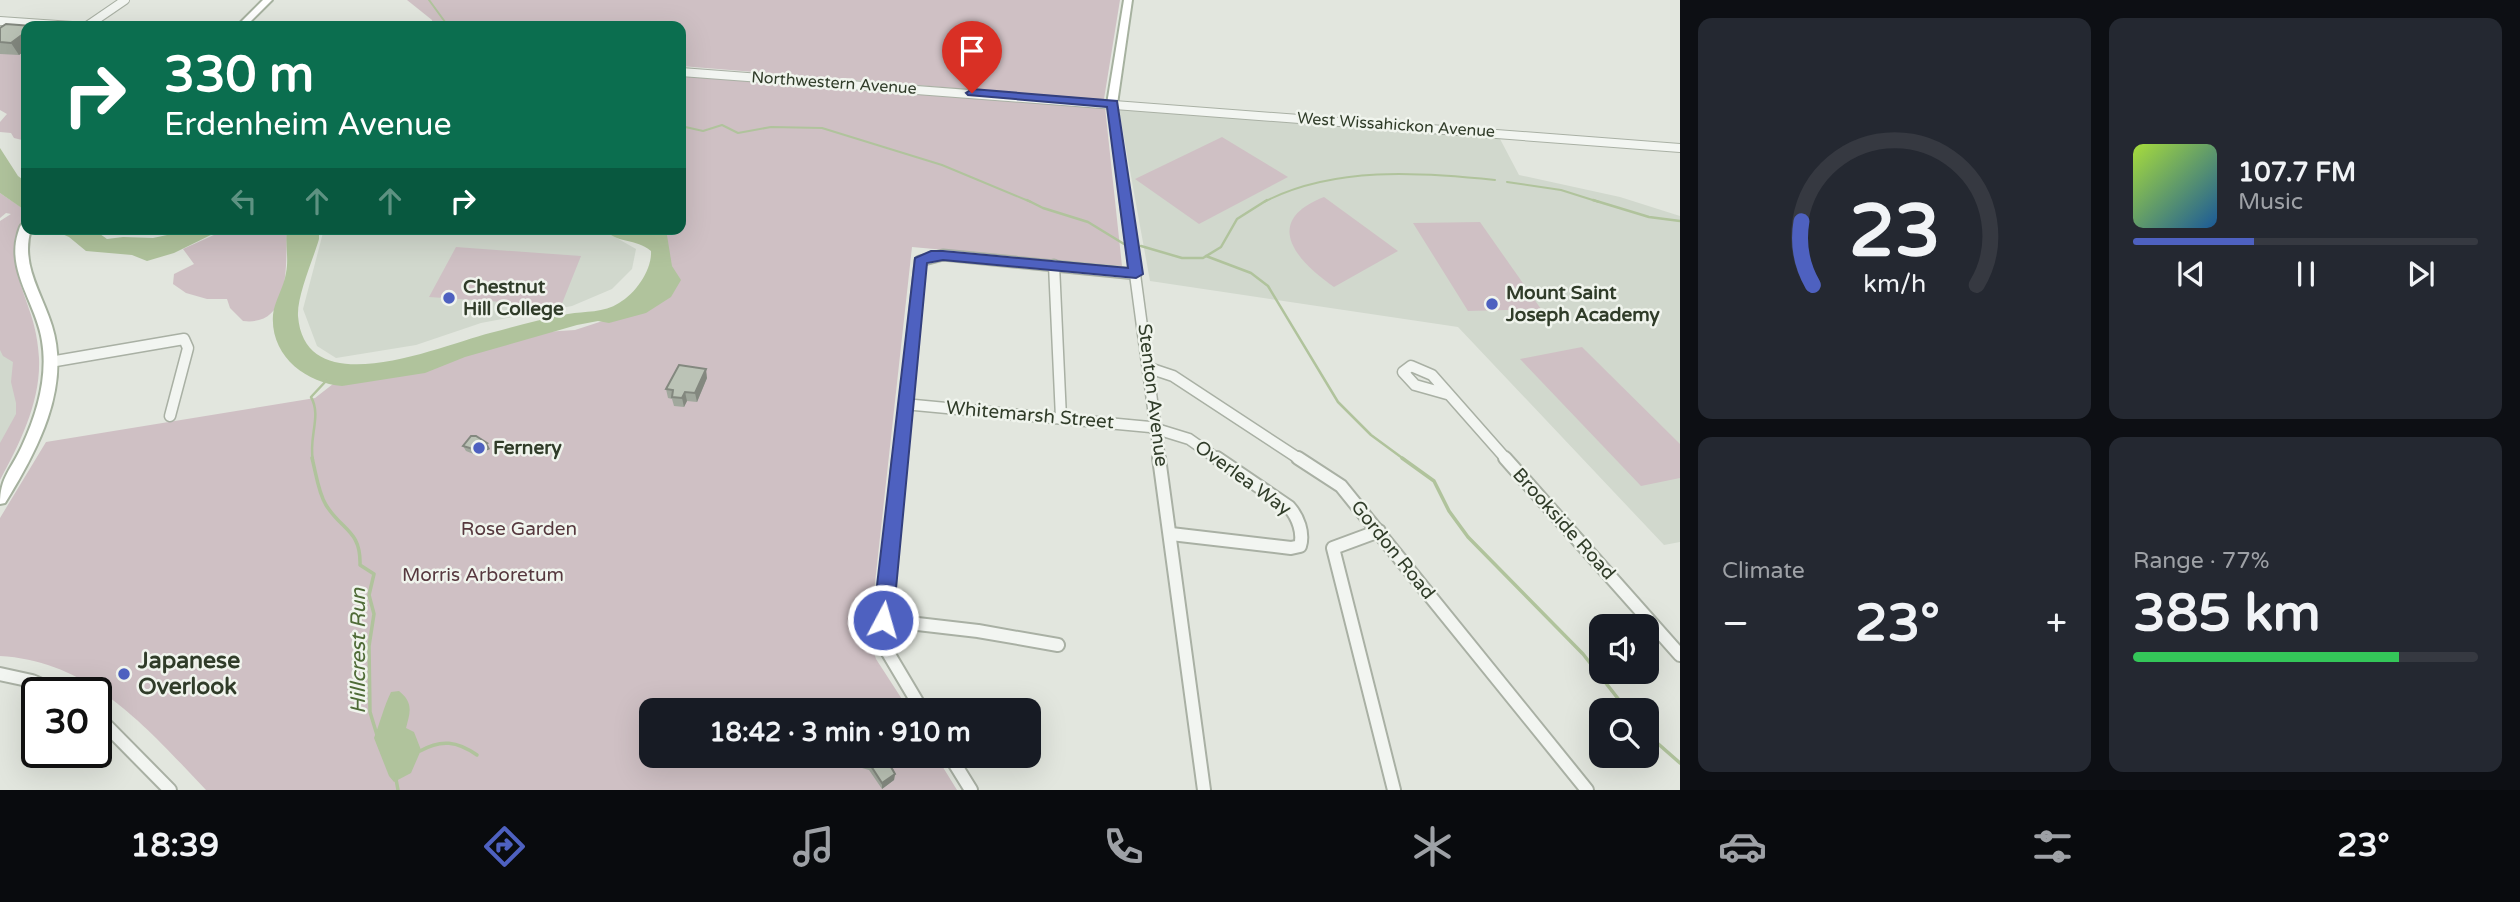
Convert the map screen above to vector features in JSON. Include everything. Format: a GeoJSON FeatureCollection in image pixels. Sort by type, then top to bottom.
{"type":"FeatureCollection","features":[{"type":"Feature","properties":{"kind":"main road"},"geometry":{"type":"LineString","coordinates":[[246,21],[268,0]]}},
{"type":"Feature","properties":{"kind":"main road","name":"Stenton Avenue"},"geometry":{"type":"LineString","coordinates":[[1112,104],[1128,0]]}},
{"type":"Feature","properties":{"kind":"main road"},"geometry":{"type":"LineString","coordinates":[[0,498],[27,451],[39,420],[47,394],[50,362],[46,326],[20,260],[23,235]]}},
{"type":"Feature","properties":{"kind":"street"},"geometry":{"type":"LineString","coordinates":[[94,21],[125,0]]}},
{"type":"Feature","properties":{"kind":"street"},"geometry":{"type":"LineString","coordinates":[[0,21],[21,22]]}},
{"type":"Feature","properties":{"kind":"street","name":"Northwestern Avenue"},"geometry":{"type":"LineString","coordinates":[[686,72],[1112,104]]}},
{"type":"Feature","properties":{"kind":"street","name":"West Wissahickon Avenue"},"geometry":{"type":"LineString","coordinates":[[1112,104],[1680,148]]}},
{"type":"Feature","properties":{"kind":"street","name":"Stenton Avenue"},"geometry":{"type":"LineString","coordinates":[[1112,104],[1204,790]]}},
{"type":"Feature","properties":{"kind":"street"},"geometry":{"type":"LineString","coordinates":[[915,698],[884,646],[881,634],[918,264],[926,257],[943,255],[1136,274]]}},
{"type":"Feature","properties":{"kind":"street"},"geometry":{"type":"LineString","coordinates":[[1054,265],[1061,418]]}},
{"type":"Feature","properties":{"kind":"street"},"geometry":{"type":"LineString","coordinates":[[50,362],[174,338],[184,340],[188,348],[170,416]]}},
{"type":"Feature","properties":{"kind":"street","name":"Gordon Road"},"geometry":{"type":"LineString","coordinates":[[1149,368],[1173,376],[1335,481],[1379,531],[1587,790]]}},
{"type":"Feature","properties":{"kind":"street","name":"Brookside Road"},"geometry":{"type":"LineString","coordinates":[[1447,394],[1680,655]]}},
{"type":"Feature","properties":{"kind":"street","name":"Whitemarsh Street"},"geometry":{"type":"LineString","coordinates":[[904,404],[1157,428]]}},
{"type":"Feature","properties":{"kind":"street","name":"Overlea Way"},"geometry":{"type":"LineString","coordinates":[[1157,428],[1189,439],[1289,507],[1297,516],[1303,541],[1300,546],[1292,548],[1171,534]]}},
{"type":"Feature","properties":{"kind":"street"},"geometry":{"type":"LineString","coordinates":[[1379,531],[1333,548],[1394,790]]}},
{"type":"Feature","properties":{"kind":"street"},"geometry":{"type":"LineString","coordinates":[[883,620],[978,631],[1058,645]]}},
{"type":"Feature","properties":{"kind":"street"},"geometry":{"type":"LineString","coordinates":[[0,674],[21,679]]}},
{"type":"Feature","properties":{"kind":"street"},"geometry":{"type":"LineString","coordinates":[[112,731],[170,790]]}},
{"type":"Feature","properties":{"kind":"street"},"geometry":{"type":"LineString","coordinates":[[957,768],[971,790]]}},
{"type":"Feature","properties":{"kind":"shaded area","name":"Mount Saint Joseph Academy"},"geometry":{"type":"Polygon","coordinates":[[[1124,107],[1499,137],[1519,175],[1620,197],[1680,216],[1680,542],[1664,545],[1458,327],[1150,281],[1119,110],[1124,107]]]}},
{"type":"Feature","properties":{"kind":"shaded area"},"geometry":{"type":"Polygon","coordinates":[[[0,148],[21,178],[21,208],[0,193],[0,148]]]}},
{"type":"Feature","properties":{"kind":"shaded area"},"geometry":{"type":"Polygon","coordinates":[[[64,235],[101,235],[107,239],[211,235],[174,253],[147,261],[132,255],[86,251],[64,235]]]}},
{"type":"Feature","properties":{"kind":"shaded area"},"geometry":{"type":"Polygon","coordinates":[[[286,235],[319,235],[303,288],[298,316],[306,343],[324,358],[349,364],[379,363],[410,357],[529,323],[613,306],[625,299],[642,280],[649,266],[651,251],[611,235],[667,235],[672,266],[681,280],[671,297],[646,313],[609,323],[598,321],[577,325],[465,357],[425,373],[342,386],[329,384],[304,373],[284,355],[277,343],[273,315],[286,273],[286,235]]]}},
{"type":"Feature","properties":{"kind":"shaded area","name":"Chestnut Hill College"},"geometry":{"type":"Polygon","coordinates":[[[322,235],[612,235],[636,249],[632,269],[612,289],[572,306],[481,323],[416,345],[336,358],[317,346],[303,309],[322,235]]]}},
{"type":"Feature","properties":{"kind":"shaded area"},"geometry":{"type":"Polygon","coordinates":[[[0,258],[34,361],[0,472],[0,258]]]}},
{"type":"Feature","properties":{"kind":"shaded area"},"geometry":{"type":"Polygon","coordinates":[[[399,691],[409,704],[406,728],[414,732],[421,750],[411,773],[394,782],[374,738],[391,692],[399,691]]]}},
{"type":"Feature","properties":{"kind":"green space"},"geometry":{"type":"Polygon","coordinates":[[[407,0],[1120,0],[1104,99],[1100,100],[686,66],[686,21],[432,20],[407,0]]]}},
{"type":"Feature","properties":{"kind":"green space"},"geometry":{"type":"Polygon","coordinates":[[[0,28],[21,30],[21,140],[14,138],[11,133],[0,132],[0,122],[7,114],[0,110],[0,28]]]}},
{"type":"Feature","properties":{"kind":"green space","name":"Morris Arboretum"},"geometry":{"type":"Polygon","coordinates":[[[686,76],[1105,107],[1122,266],[912,247],[869,637],[876,659],[901,698],[639,698],[639,768],[943,768],[957,790],[206,790],[162,744],[112,700],[112,677],[76,677],[33,661],[0,656],[0,518],[46,442],[315,398],[333,384],[514,334],[575,330],[624,314],[642,301],[661,235],[686,235],[686,76]]]}},
{"type":"Feature","properties":{"kind":"green space"},"geometry":{"type":"Polygon","coordinates":[[[1222,137],[1288,177],[1199,224],[1135,179],[1222,137]]]}},
{"type":"Feature","properties":{"kind":"green space"},"geometry":{"type":"Polygon","coordinates":[[[0,193],[21,207],[16,255],[18,272],[37,336],[39,374],[28,421],[0,480],[0,443],[16,414],[16,403],[11,382],[13,362],[3,356],[0,350],[0,221],[11,214],[6,213],[0,218],[0,193]]]}},
{"type":"Feature","properties":{"kind":"green space"},"geometry":{"type":"Polygon","coordinates":[[[1324,197],[1398,251],[1334,287],[1307,265],[1291,241],[1290,229],[1294,217],[1305,207],[1324,197]]]}},
{"type":"Feature","properties":{"kind":"green space"},"geometry":{"type":"Polygon","coordinates":[[[1480,222],[1541,309],[1468,311],[1413,223],[1480,222]]]}},
{"type":"Feature","properties":{"kind":"green space"},"geometry":{"type":"Polygon","coordinates":[[[214,235],[287,235],[283,289],[271,314],[259,320],[243,321],[230,308],[227,299],[207,299],[186,293],[173,284],[174,274],[194,264],[183,249],[214,235]]]}},
{"type":"Feature","properties":{"kind":"green space"},"geometry":{"type":"Polygon","coordinates":[[[456,247],[581,256],[561,306],[429,297],[456,247]]]}},
{"type":"Feature","properties":{"kind":"green space"},"geometry":{"type":"Polygon","coordinates":[[[1582,347],[1680,444],[1680,478],[1641,486],[1520,359],[1582,347]]]}},
{"type":"Feature","properties":{"kind":"building"},"geometry":{"type":"Polygon","coordinates":[[[6,24],[21,25],[21,36],[11,43],[0,42],[0,28],[6,24]]]}},
{"type":"Feature","properties":{"kind":"building"},"geometry":{"type":"Polygon","coordinates":[[[679,365],[706,369],[695,393],[685,392],[682,398],[672,397],[673,390],[666,389],[679,365]]]}},
{"type":"Feature","properties":{"kind":"building"},"geometry":{"type":"Polygon","coordinates":[[[471,436],[487,443],[473,449],[463,446],[471,436]]]}},
{"type":"Feature","properties":{"kind":"building"},"geometry":{"type":"Polygon","coordinates":[[[872,768],[892,768],[895,774],[882,783],[872,768]]]}},
{"type":"Feature","properties":{"kind":"waterway"},"geometry":{"type":"LineString","coordinates":[[429,0],[444,21]]}},
{"type":"Feature","properties":{"kind":"waterway"},"geometry":{"type":"LineString","coordinates":[[686,127],[703,131],[722,125],[738,133],[771,127],[822,128],[942,165],[1031,202]]}},
{"type":"Feature","properties":{"kind":"waterway"},"geometry":{"type":"LineString","coordinates":[[1264,202],[1319,182],[1377,174],[1495,180]]}},
{"type":"Feature","properties":{"kind":"waterway"},"geometry":{"type":"LineString","coordinates":[[1507,182],[1561,190],[1599,202]]}},
{"type":"Feature","properties":{"kind":"waterway"},"geometry":{"type":"LineString","coordinates":[[1027,200],[1031,202]]}},
{"type":"Feature","properties":{"kind":"waterway"},"geometry":{"type":"LineString","coordinates":[[1206,256],[1221,247],[1237,219],[1267,200]]}},
{"type":"Feature","properties":{"kind":"waterway"},"geometry":{"type":"LineString","coordinates":[[1593,200],[1649,217],[1680,221]]}},
{"type":"Feature","properties":{"kind":"waterway"},"geometry":{"type":"LineString","coordinates":[[1031,202],[1088,222],[1124,244]]}},
{"type":"Feature","properties":{"kind":"waterway"},"geometry":{"type":"LineString","coordinates":[[1141,246],[1182,258],[1206,256]]}},
{"type":"Feature","properties":{"kind":"waterway"},"geometry":{"type":"LineString","coordinates":[[1206,256],[1251,273],[1268,286],[1338,402],[1371,435],[1405,460]]}},
{"type":"Feature","properties":{"kind":"waterway","name":"Hillcrest Run"},"geometry":{"type":"LineString","coordinates":[[313,460],[315,412],[311,397],[326,381]]}},
{"type":"Feature","properties":{"kind":"waterway","name":"Hillcrest Run"},"geometry":{"type":"LineString","coordinates":[[312,458],[323,500],[354,537],[360,565],[374,574],[369,595],[374,614],[369,646],[370,712],[377,735]]}},
{"type":"Feature","properties":{"kind":"waterway"},"geometry":{"type":"LineString","coordinates":[[1402,458],[1434,481],[1449,511],[1468,537],[1583,654],[1618,698]]}},
{"type":"Feature","properties":{"kind":"waterway"},"geometry":{"type":"LineString","coordinates":[[420,751],[449,743],[477,755]]}},
{"type":"Feature","properties":{"kind":"waterway"},"geometry":{"type":"LineString","coordinates":[[1659,745],[1680,763]]}},
{"type":"Feature","properties":{"kind":"waterway","name":"Hillcrest Run"},"geometry":{"type":"LineString","coordinates":[[396,779],[398,790]]}},
{"type":"Feature","properties":{"kind":"place","name":"Chestnut Hill College"},"geometry":{"type":"Point","coordinates":[449,298]}},
{"type":"Feature","properties":{"kind":"place","name":"Mount Saint Joseph Academy"},"geometry":{"type":"Point","coordinates":[1492,304]}},
{"type":"Feature","properties":{"kind":"place","name":"Fernery"},"geometry":{"type":"Point","coordinates":[479,448]}},
{"type":"Feature","properties":{"kind":"place","name":"Japanese Overlook"},"geometry":{"type":"Point","coordinates":[124,674]}},
{"type":"Feature","properties":{"kind":"route"},"geometry":{"type":"LineString","coordinates":[[883,620],[920,261],[943,255],[1136,274],[1112,104],[972,93]]}},
{"type":"Feature","properties":{"kind":"park label","name":"Rose Garden"},"geometry":{"type":"Point","coordinates":[519,529]}}]}
